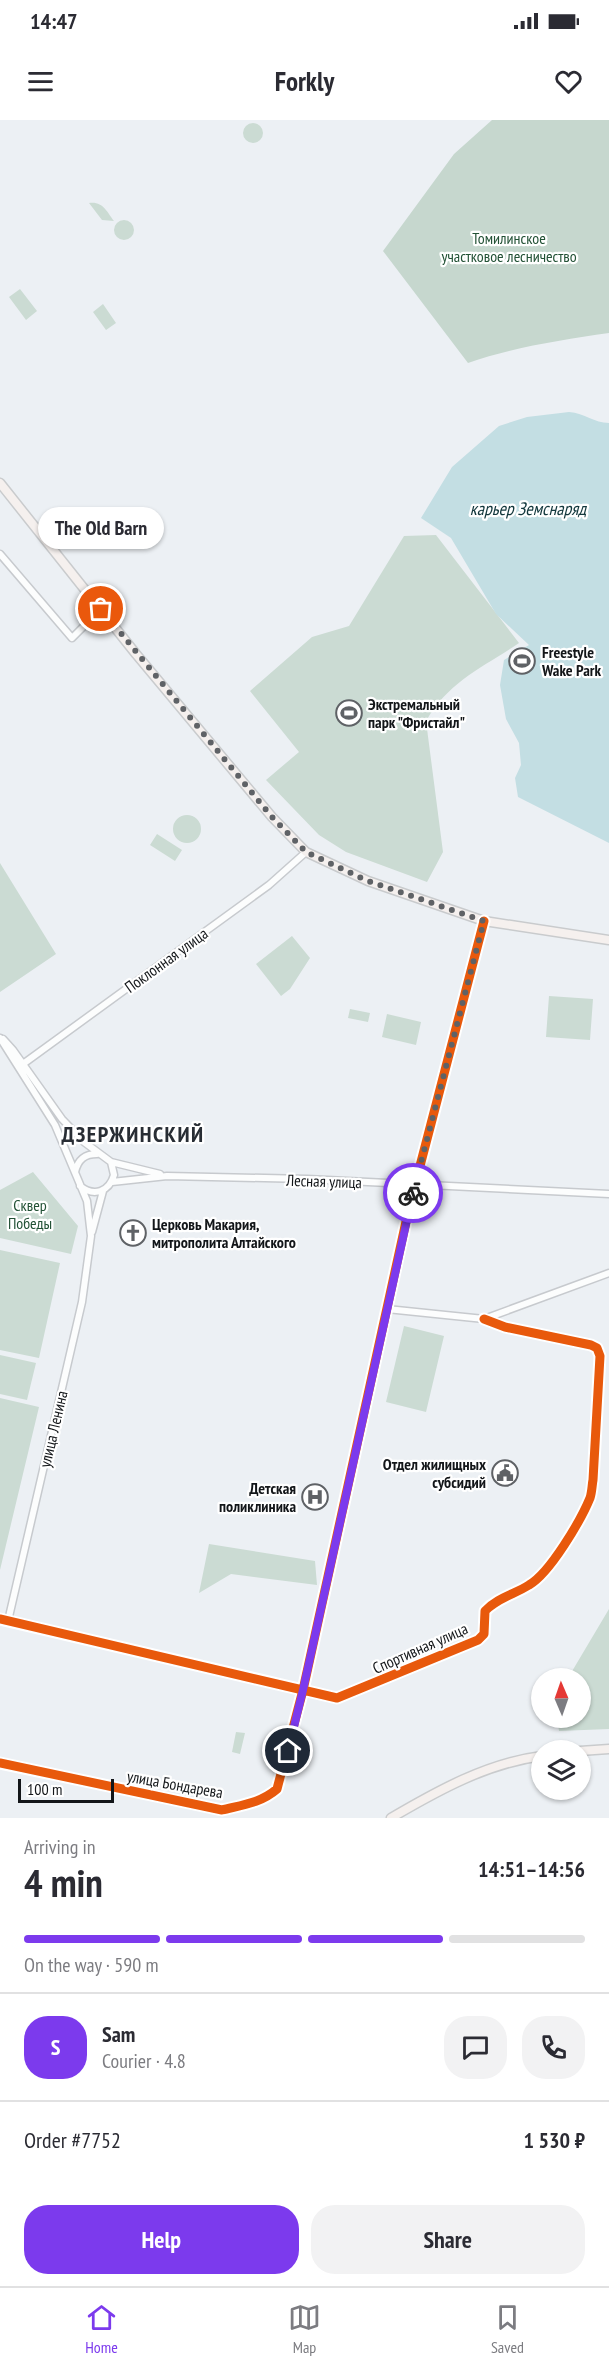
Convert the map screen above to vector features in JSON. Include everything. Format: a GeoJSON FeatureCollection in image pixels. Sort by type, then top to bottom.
{"type":"FeatureCollection","features":[{"type":"Feature","properties":{"kind":"main road"},"geometry":{"type":"LineString","coordinates":[[0,483],[272,817],[306,852],[368,881],[484,921],[609,940]]}},
{"type":"Feature","properties":{"kind":"main road"},"geometry":{"type":"LineString","coordinates":[[591,1750],[609,1749]]}},
{"type":"Feature","properties":{"kind":"main road"},"geometry":{"type":"LineString","coordinates":[[391,1818],[460,1780],[531,1757]]}},
{"type":"Feature","properties":{"kind":"street"},"geometry":{"type":"LineString","coordinates":[[0,554],[72,638],[101,609]]}},
{"type":"Feature","properties":{"kind":"street","name":"Поклонная улица"},"geometry":{"type":"LineString","coordinates":[[23,1064],[269,885],[306,852]]}},
{"type":"Feature","properties":{"kind":"street","name":"улица Бондарева"},"geometry":{"type":"LineString","coordinates":[[0,1763],[222,1810],[254,1803],[269,1796],[277,1789],[303,1690],[415,1185],[484,921]]}},
{"type":"Feature","properties":{"kind":"street","name":"улица Ленина"},"geometry":{"type":"LineString","coordinates":[[0,1037],[23,1064],[62,1119],[98,1154],[111,1162],[167,1176]]}},
{"type":"Feature","properties":{"kind":"street","name":"улица Ленина"},"geometry":{"type":"LineString","coordinates":[[0,1037],[8,1054],[56,1125],[87,1201],[91,1236]]}},
{"type":"Feature","properties":{"kind":"street"},"geometry":{"type":"LineString","coordinates":[[75,1172],[83,1157],[98,1154]]}},
{"type":"Feature","properties":{"kind":"street"},"geometry":{"type":"LineString","coordinates":[[78,1183],[90,1192],[103,1191],[112,1182],[114,1168],[111,1162]]}},
{"type":"Feature","properties":{"kind":"street","name":"Лесная улица"},"geometry":{"type":"LineString","coordinates":[[112,1182],[167,1176],[609,1194]]}},
{"type":"Feature","properties":{"kind":"street","name":"улица Ленина"},"geometry":{"type":"LineString","coordinates":[[8,1621],[82,1302],[91,1236],[103,1191]]}},
{"type":"Feature","properties":{"kind":"street"},"geometry":{"type":"LineString","coordinates":[[387,1309],[484,1319],[609,1273]]}},
{"type":"Feature","properties":{"kind":"street","name":"Спортивная улица"},"geometry":{"type":"LineString","coordinates":[[0,1619],[337,1698],[342,1698],[478,1640],[484,1634],[485,1611],[492,1604],[539,1578],[572,1532],[590,1498],[600,1356],[597,1348],[591,1345],[505,1327],[484,1319]]}},
{"type":"Feature","properties":{"kind":"green space","name":"Томилинское участковое лесничество"},"geometry":{"type":"Polygon","coordinates":[[[492,120],[609,120],[609,333],[520,348],[468,363],[383,251],[454,154],[492,120]]]}},
{"type":"Feature","properties":{"kind":"green space"},"geometry":{"type":"Polygon","coordinates":[[[249,123],[257,123],[263,129],[263,137],[257,143],[249,143],[243,137],[243,129],[249,123]]]}},
{"type":"Feature","properties":{"kind":"green space"},"geometry":{"type":"Polygon","coordinates":[[[89,203],[101,205],[114,221],[102,220],[89,203]]]}},
{"type":"Feature","properties":{"kind":"green space"},"geometry":{"type":"Polygon","coordinates":[[[120,220],[128,220],[134,226],[134,234],[128,240],[120,240],[114,234],[114,226],[120,220]]]}},
{"type":"Feature","properties":{"kind":"green space"},"geometry":{"type":"Polygon","coordinates":[[[20,289],[37,311],[26,320],[9,297],[20,289]]]}},
{"type":"Feature","properties":{"kind":"green space"},"geometry":{"type":"Polygon","coordinates":[[[103,304],[116,323],[106,330],[93,312],[103,304]]]}},
{"type":"Feature","properties":{"kind":"green space","name":"Экстремальный парк \"Фристайл\""},"geometry":{"type":"Polygon","coordinates":[[[436,535],[519,643],[456,685],[435,707],[426,721],[443,852],[427,882],[346,852],[319,835],[266,780],[299,752],[250,691],[312,637],[349,626],[404,536],[436,535]]]}},
{"type":"Feature","properties":{"kind":"green space"},"geometry":{"type":"Polygon","coordinates":[[[187,815],[197,819],[201,829],[197,839],[187,843],[177,839],[173,829],[177,819],[187,815]]]}},
{"type":"Feature","properties":{"kind":"green space"},"geometry":{"type":"Polygon","coordinates":[[[157,834],[182,850],[175,861],[150,845],[157,834]]]}},
{"type":"Feature","properties":{"kind":"green space"},"geometry":{"type":"Polygon","coordinates":[[[0,863],[56,954],[0,992],[0,863]]]}},
{"type":"Feature","properties":{"kind":"green space"},"geometry":{"type":"Polygon","coordinates":[[[292,936],[310,958],[290,989],[281,996],[256,964],[292,936]]]}},
{"type":"Feature","properties":{"kind":"green space"},"geometry":{"type":"Polygon","coordinates":[[[549,996],[593,999],[590,1040],[546,1037],[549,996]]]}},
{"type":"Feature","properties":{"kind":"green space"},"geometry":{"type":"Polygon","coordinates":[[[350,1009],[370,1013],[368,1022],[348,1018],[350,1009]]]}},
{"type":"Feature","properties":{"kind":"green space"},"geometry":{"type":"Polygon","coordinates":[[[387,1014],[421,1022],[416,1045],[382,1037],[387,1014]]]}},
{"type":"Feature","properties":{"kind":"green space","name":"Сквер Победы"},"geometry":{"type":"Polygon","coordinates":[[[33,1172],[78,1226],[71,1254],[0,1238],[0,1190],[33,1172]]]}},
{"type":"Feature","properties":{"kind":"green space"},"geometry":{"type":"Polygon","coordinates":[[[0,1250],[60,1263],[39,1358],[0,1350],[0,1250]]]}},
{"type":"Feature","properties":{"kind":"green space"},"geometry":{"type":"Polygon","coordinates":[[[404,1326],[444,1336],[426,1412],[386,1402],[404,1326]]]}},
{"type":"Feature","properties":{"kind":"green space"},"geometry":{"type":"Polygon","coordinates":[[[0,1355],[36,1363],[27,1400],[0,1394],[0,1355]]]}},
{"type":"Feature","properties":{"kind":"green space"},"geometry":{"type":"Polygon","coordinates":[[[0,1398],[39,1407],[0,1570],[0,1398]]]}},
{"type":"Feature","properties":{"kind":"green space"},"geometry":{"type":"Polygon","coordinates":[[[209,1544],[315,1561],[317,1585],[231,1574],[199,1593],[209,1544]]]}},
{"type":"Feature","properties":{"kind":"green space"},"geometry":{"type":"Polygon","coordinates":[[[609,1609],[609,1729],[559,1731],[559,1728],[591,1728],[591,1668],[574,1668],[609,1609]]]}},
{"type":"Feature","properties":{"kind":"green space"},"geometry":{"type":"Polygon","coordinates":[[[236,1732],[245,1733],[240,1754],[232,1752],[236,1732]]]}},
{"type":"Feature","properties":{"kind":"water","name":"карьер Земснаряд"},"geometry":{"type":"Polygon","coordinates":[[[569,412],[609,423],[609,843],[518,797],[515,778],[521,765],[519,743],[506,719],[500,685],[504,660],[529,645],[496,614],[451,538],[421,518],[452,467],[499,426],[527,417],[569,412]]]}},
{"type":"Feature","properties":{"kind":"cycle path"},"geometry":{"type":"LineString","coordinates":[[0,1763],[222,1810],[258,1800],[277,1789],[303,1690],[409,1208],[484,921]]}},
{"type":"Feature","properties":{"kind":"cycle path"},"geometry":{"type":"LineString","coordinates":[[0,1619],[337,1698],[478,1640],[484,1634],[485,1611],[501,1599],[537,1579],[555,1558],[580,1519],[590,1498],[600,1356],[597,1348],[591,1345],[505,1327],[484,1319]]}},
{"type":"Feature","properties":{"kind":"way so far"},"geometry":{"type":"LineString","coordinates":[[101,609],[272,817],[306,852],[368,881],[484,921],[413,1193]]}},
{"type":"Feature","properties":{"kind":"place","name":"The Old Barn"},"geometry":{"type":"Point","coordinates":[101,609]}},
{"type":"Feature","properties":{"kind":"place","name":"Freestyle Wake Park"},"geometry":{"type":"Point","coordinates":[522,661]}},
{"type":"Feature","properties":{"kind":"place","name":"Экстремальный парк \"Фристайл\""},"geometry":{"type":"Point","coordinates":[349,713]}},
{"type":"Feature","properties":{"kind":"place","name":"Церковь Макария, митрополита Алтайского"},"geometry":{"type":"Point","coordinates":[133,1233]}},
{"type":"Feature","properties":{"kind":"place","name":"Отдел жилищных субсидий"},"geometry":{"type":"Point","coordinates":[505,1473]}},
{"type":"Feature","properties":{"kind":"place","name":"Детская поликлиника"},"geometry":{"type":"Point","coordinates":[315,1497]}},
{"type":"Feature","properties":{"kind":"district","name":"ДЗЕРЖИНСКИЙ"},"geometry":{"type":"Point","coordinates":[133,1134]}},
{"type":"Feature","properties":{"kind":"route"},"geometry":{"type":"LineString","coordinates":[[288,1751],[413,1193]]}}]}
